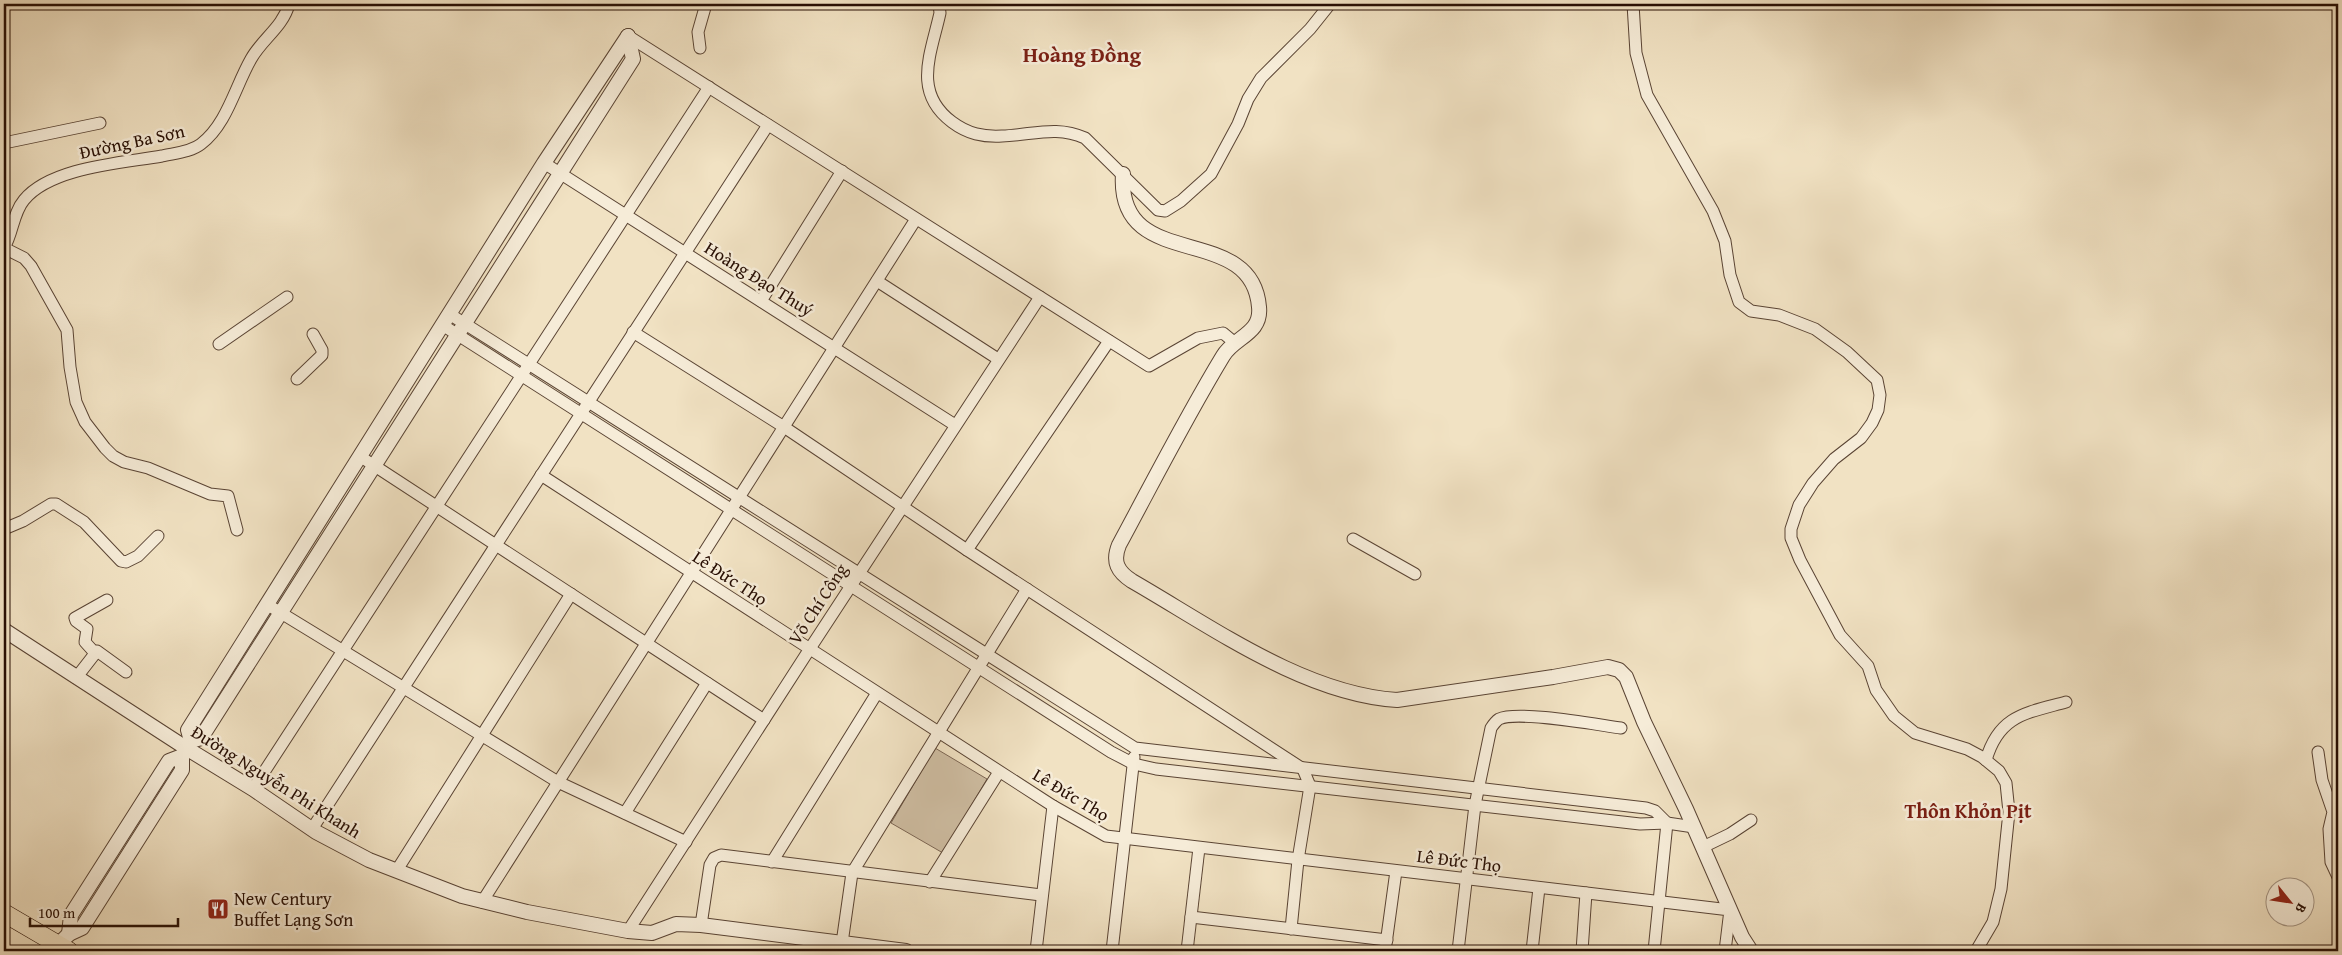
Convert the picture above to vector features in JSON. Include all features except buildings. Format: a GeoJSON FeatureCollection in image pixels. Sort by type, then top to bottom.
{"type":"FeatureCollection","features":[{"type":"Feature","properties":{"kind":"main road"},"geometry":{"type":"LineString","coordinates":[[4,913],[62,946]]}},
{"type":"Feature","properties":{"kind":"street"},"geometry":{"type":"LineString","coordinates":[[4,5],[8,4]]}},
{"type":"Feature","properties":{"kind":"street","name":"Đường Ba Sơn"},"geometry":{"type":"LineString","coordinates":[[4,248],[20,205],[28,195],[46,184],[89,168],[178,153],[201,144],[216,128],[250,59],[282,22],[289,4]]}},
{"type":"Feature","properties":{"kind":"street"},"geometry":{"type":"LineString","coordinates":[[700,48],[698,32],[706,4]]}},
{"type":"Feature","properties":{"kind":"street"},"geometry":{"type":"LineString","coordinates":[[939,4],[940,14],[927,75],[929,93],[936,109],[962,129],[978,136],[1070,131],[1085,138],[1158,210],[1165,211],[1180,201],[1210,174],[1261,78],[1310,29],[1330,4]]}},
{"type":"Feature","properties":{"kind":"street"},"geometry":{"type":"LineString","coordinates":[[1633,4],[1636,53],[1647,95],[1713,211],[1725,241],[1730,275],[1739,302],[1751,311],[1779,315],[1815,329],[1847,352],[1877,380],[1880,395],[1878,410],[1872,423],[1861,438],[1820,473],[1798,505],[1791,529],[1791,538],[1800,560],[1840,635],[1868,666],[1876,690],[1899,721],[1914,733],[1967,749],[1986,760],[1999,770],[2006,783],[2008,812],[2001,889],[1993,922],[1976,951]]}},
{"type":"Feature","properties":{"kind":"street"},"geometry":{"type":"LineString","coordinates":[[628,36],[1149,366],[1198,338],[1224,333],[1234,343]]}},
{"type":"Feature","properties":{"kind":"street"},"geometry":{"type":"LineString","coordinates":[[62,946],[82,928],[182,770],[188,730],[544,163],[628,36]]}},
{"type":"Feature","properties":{"kind":"street"},"geometry":{"type":"LineString","coordinates":[[186,749],[201,738],[633,59],[628,36]]}},
{"type":"Feature","properties":{"kind":"street"},"geometry":{"type":"LineString","coordinates":[[253,789],[709,88]]}},
{"type":"Feature","properties":{"kind":"street"},"geometry":{"type":"LineString","coordinates":[[4,143],[100,123]]}},
{"type":"Feature","properties":{"kind":"street"},"geometry":{"type":"LineString","coordinates":[[312,829],[768,125]]}},
{"type":"Feature","properties":{"kind":"street","name":"Hoàng Đạo Thuý"},"geometry":{"type":"LineString","coordinates":[[544,163],[955,425]]}},
{"type":"Feature","properties":{"kind":"street"},"geometry":{"type":"LineString","coordinates":[[761,300],[842,171]]}},
{"type":"Feature","properties":{"kind":"street"},"geometry":{"type":"LineString","coordinates":[[1123,174],[1122,186],[1126,200],[1140,227],[1156,237],[1217,254],[1235,264],[1249,276],[1258,294],[1260,310],[1256,326],[1225,352],[1119,545],[1115,559],[1122,574],[1244,646],[1281,665],[1341,691],[1375,699],[1397,700],[1554,677],[1608,666],[1619,670],[1626,677],[1644,722],[1694,827],[1742,937],[1751,951]]}},
{"type":"Feature","properties":{"kind":"street"},"geometry":{"type":"LineString","coordinates":[[482,902],[916,218]]}},
{"type":"Feature","properties":{"kind":"street"},"geometry":{"type":"LineString","coordinates":[[4,248],[24,258],[31,266],[67,330],[70,367],[76,402],[85,422],[109,453],[120,460],[153,470],[210,494],[228,496],[237,530]]}},
{"type":"Feature","properties":{"kind":"street"},"geometry":{"type":"LineString","coordinates":[[877,281],[998,359]]}},
{"type":"Feature","properties":{"kind":"street"},"geometry":{"type":"LineString","coordinates":[[219,344],[287,297]]}},
{"type":"Feature","properties":{"kind":"street","name":"Võ Chí Công"},"geometry":{"type":"LineString","coordinates":[[628,931],[955,425],[1040,297]]}},
{"type":"Feature","properties":{"kind":"street"},"geometry":{"type":"LineString","coordinates":[[447,320],[522,375],[581,414],[1110,752],[1134,764],[1156,769],[1640,824],[1667,823],[1694,827]]}},
{"type":"Feature","properties":{"kind":"street"},"geometry":{"type":"LineString","coordinates":[[461,329],[529,364],[859,574],[988,653],[1135,748],[1646,808],[1655,811],[1667,823]]}},
{"type":"Feature","properties":{"kind":"street"},"geometry":{"type":"LineString","coordinates":[[633,332],[784,427],[966,550],[1303,769],[1310,786],[1298,860],[1291,929]]}},
{"type":"Feature","properties":{"kind":"street"},"geometry":{"type":"LineString","coordinates":[[297,379],[322,355],[322,350],[313,334]]}},
{"type":"Feature","properties":{"kind":"street"},"geometry":{"type":"LineString","coordinates":[[966,550],[1108,341]]}},
{"type":"Feature","properties":{"kind":"street"},"geometry":{"type":"LineString","coordinates":[[361,457],[764,720]]}},
{"type":"Feature","properties":{"kind":"street","name":"Lê Đức Thọ"},"geometry":{"type":"LineString","coordinates":[[541,475],[809,650],[939,731],[999,772],[1103,835],[1124,840],[1730,910]]}},
{"type":"Feature","properties":{"kind":"street"},"geometry":{"type":"LineString","coordinates":[[4,529],[23,521],[51,504],[56,504],[84,522],[121,561],[126,562],[138,556],[158,536]]}},
{"type":"Feature","properties":{"kind":"street"},"geometry":{"type":"LineString","coordinates":[[1353,539],[1415,574]]}},
{"type":"Feature","properties":{"kind":"street"},"geometry":{"type":"LineString","coordinates":[[842,943],[852,872],[1027,589]]}},
{"type":"Feature","properties":{"kind":"street"},"geometry":{"type":"LineString","coordinates":[[397,870],[571,594]]}},
{"type":"Feature","properties":{"kind":"street"},"geometry":{"type":"LineString","coordinates":[[107,600],[75,618],[76,621],[87,629],[85,642],[94,652],[101,653],[126,672]]}},
{"type":"Feature","properties":{"kind":"street"},"geometry":{"type":"LineString","coordinates":[[268,605],[558,782],[686,842]]}},
{"type":"Feature","properties":{"kind":"street","name":"Đường Nguyễn Phi Khanh"},"geometry":{"type":"LineString","coordinates":[[4,630],[186,749],[253,789],[347,850],[482,902],[628,931],[652,933],[676,924],[701,925],[906,951]]}},
{"type":"Feature","properties":{"kind":"street"},"geometry":{"type":"LineString","coordinates":[[76,678],[94,652]]}},
{"type":"Feature","properties":{"kind":"street"},"geometry":{"type":"LineString","coordinates":[[624,813],[707,683]]}},
{"type":"Feature","properties":{"kind":"street"},"geometry":{"type":"LineString","coordinates":[[772,862],[878,693]]}},
{"type":"Feature","properties":{"kind":"street"},"geometry":{"type":"LineString","coordinates":[[1986,760],[1996,738],[2006,723],[2023,714],[2066,702]]}},
{"type":"Feature","properties":{"kind":"street"},"geometry":{"type":"LineString","coordinates":[[1458,951],[1475,805],[1488,735],[1499,719],[1511,717],[1549,718],[1622,728]]}},
{"type":"Feature","properties":{"kind":"street"},"geometry":{"type":"LineString","coordinates":[[1112,951],[1135,748]]}},
{"type":"Feature","properties":{"kind":"street"},"geometry":{"type":"LineString","coordinates":[[2318,752],[2322,780],[2333,812],[2329,829],[2331,862],[2338,877]]}},
{"type":"Feature","properties":{"kind":"street"},"geometry":{"type":"LineString","coordinates":[[930,882],[999,772]]}},
{"type":"Feature","properties":{"kind":"street"},"geometry":{"type":"LineString","coordinates":[[1036,951],[1041,895],[1053,806]]}},
{"type":"Feature","properties":{"kind":"street"},"geometry":{"type":"LineString","coordinates":[[1703,847],[1730,834],[1751,820]]}},
{"type":"Feature","properties":{"kind":"street"},"geometry":{"type":"LineString","coordinates":[[1654,951],[1667,823]]}},
{"type":"Feature","properties":{"kind":"street"},"geometry":{"type":"LineString","coordinates":[[1187,951],[1199,848]]}},
{"type":"Feature","properties":{"kind":"street"},"geometry":{"type":"LineString","coordinates":[[701,925],[710,865],[714,858],[721,856],[1041,895]]}},
{"type":"Feature","properties":{"kind":"street"},"geometry":{"type":"LineString","coordinates":[[1191,917],[1291,929],[1386,946],[1396,871]]}},
{"type":"Feature","properties":{"kind":"street"},"geometry":{"type":"LineString","coordinates":[[1532,951],[1539,888]]}},
{"type":"Feature","properties":{"kind":"street"},"geometry":{"type":"LineString","coordinates":[[1582,951],[1586,893]]}},
{"type":"Feature","properties":{"kind":"street"},"geometry":{"type":"LineString","coordinates":[[1725,951],[1730,910]]}},
{"type":"Feature","properties":{"kind":"shaded area"},"geometry":{"type":"Polygon","coordinates":[[[935,748],[987,779],[943,853],[891,823],[935,748]]]}},
{"type":"Feature","properties":{"kind":"place","name":"New Century Buffet Lạng Sơn"},"geometry":{"type":"Point","coordinates":[218,909]}},
{"type":"Feature","properties":{"kind":"district","name":"Hoàng Đồng"},"geometry":{"type":"Point","coordinates":[1082,54]}},
{"type":"Feature","properties":{"kind":"district","name":"Thôn Khỏn Pịt"},"geometry":{"type":"Point","coordinates":[1968,811]}}]}
